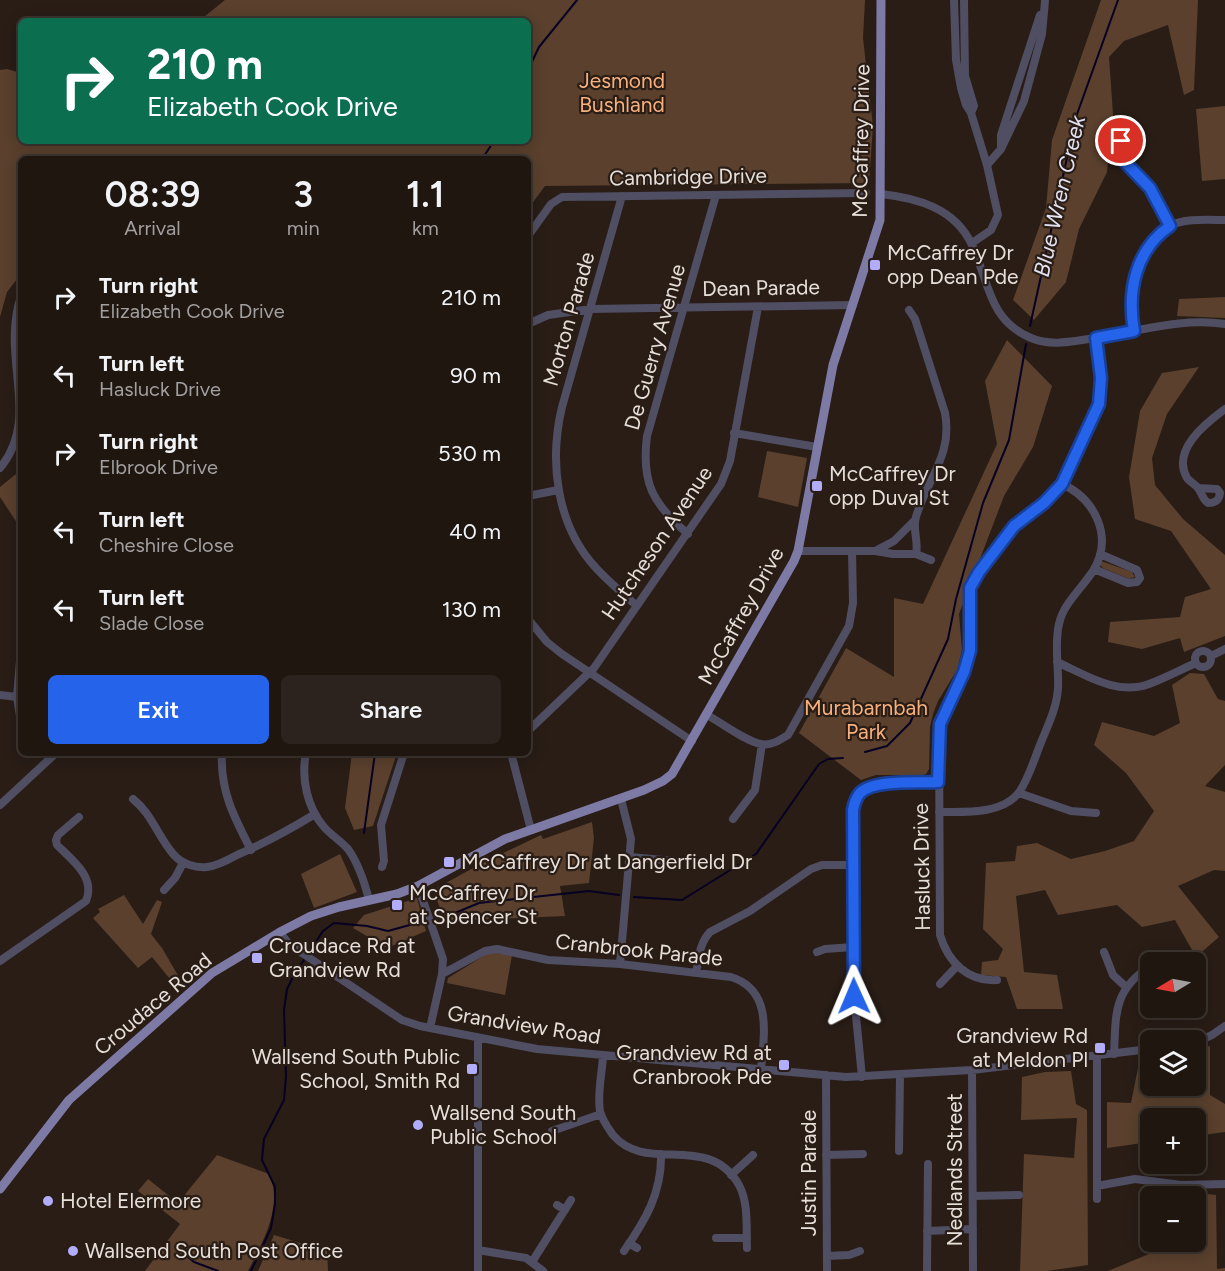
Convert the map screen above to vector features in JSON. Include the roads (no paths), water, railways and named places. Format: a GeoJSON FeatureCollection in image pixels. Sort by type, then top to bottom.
{"type":"FeatureCollection","features":[{"type":"Feature","properties":{"kind":"main road","name":"McCaffrey Drive"},"geometry":{"type":"LineString","coordinates":[[369,900],[418,886],[505,839],[621,799],[663,781],[672,774],[707,715],[798,551],[833,365],[877,230],[881,194],[881,0]]}},
{"type":"Feature","properties":{"kind":"main road","name":"Croudace Road"},"geometry":{"type":"LineString","coordinates":[[0,1189],[69,1100],[212,973],[311,916],[369,900]]}},
{"type":"Feature","properties":{"kind":"street"},"geometry":{"type":"LineString","coordinates":[[954,0],[956,60],[961,88],[987,165],[997,206],[997,219],[991,230],[972,243]]}},
{"type":"Feature","properties":{"kind":"street"},"geometry":{"type":"LineString","coordinates":[[964,0],[964,65],[974,106],[971,113]]}},
{"type":"Feature","properties":{"kind":"street"},"geometry":{"type":"LineString","coordinates":[[987,165],[1002,149],[1001,135],[1046,0]]}},
{"type":"Feature","properties":{"kind":"street"},"geometry":{"type":"LineString","coordinates":[[1125,127],[1120,147],[1122,159],[1150,188],[1170,226]]}},
{"type":"Feature","properties":{"kind":"street","name":"Cambridge Drive"},"geometry":{"type":"LineString","coordinates":[[531,232],[556,199],[562,197],[866,193]]}},
{"type":"Feature","properties":{"kind":"street"},"geometry":{"type":"LineString","coordinates":[[881,194],[908,197],[928,204],[952,219],[972,243],[994,304],[1013,328],[1029,337],[1044,342],[1060,343],[1179,324],[1225,324]]}},
{"type":"Feature","properties":{"kind":"street","name":"De Guerry Avenue"},"geometry":{"type":"LineString","coordinates":[[688,534],[666,515],[656,500],[647,478],[645,459],[647,436],[717,195]]}},
{"type":"Feature","properties":{"kind":"street","name":"Morton Parade"},"geometry":{"type":"LineString","coordinates":[[622,196],[559,420],[555,449],[558,490],[571,529],[595,567],[637,606]]}},
{"type":"Feature","properties":{"kind":"street"},"geometry":{"type":"LineString","coordinates":[[1134,331],[1130,306],[1136,276],[1144,252],[1150,244],[1170,226],[1194,221],[1225,220]]}},
{"type":"Feature","properties":{"kind":"street"},"geometry":{"type":"LineString","coordinates":[[6,337],[11,315],[18,302]]}},
{"type":"Feature","properties":{"kind":"street","name":"Dean Parade"},"geometry":{"type":"LineString","coordinates":[[531,323],[548,315],[591,309],[853,305]]}},
{"type":"Feature","properties":{"kind":"street","name":"Hutcheson Avenue"},"geometry":{"type":"LineString","coordinates":[[531,728],[590,672],[688,534],[727,473],[758,307]]}},
{"type":"Feature","properties":{"kind":"street"},"geometry":{"type":"LineString","coordinates":[[875,551],[894,541],[915,520],[944,453],[948,426],[915,319],[909,310]]}},
{"type":"Feature","properties":{"kind":"street","name":"Hasluck Drive"},"geometry":{"type":"LineString","coordinates":[[957,966],[949,957],[940,935],[938,782],[940,724],[964,672],[970,651],[970,593],[974,580],[1014,526],[1044,503],[1062,484],[1099,404],[1101,378],[1096,338]]}},
{"type":"Feature","properties":{"kind":"street"},"geometry":{"type":"LineString","coordinates":[[0,468],[11,452],[16,432],[9,386]]}},
{"type":"Feature","properties":{"kind":"street"},"geometry":{"type":"LineString","coordinates":[[1198,488],[1187,478],[1185,471],[1185,455],[1188,445],[1209,422],[1225,409]]}},
{"type":"Feature","properties":{"kind":"street"},"geometry":{"type":"LineString","coordinates":[[734,433],[817,447]]}},
{"type":"Feature","properties":{"kind":"street"},"geometry":{"type":"LineString","coordinates":[[939,812],[985,811],[1019,793],[1054,708],[1058,689],[1056,641],[1059,621],[1094,569],[1100,554],[1102,534],[1098,518],[1089,504],[1062,484]]}},
{"type":"Feature","properties":{"kind":"street"},"geometry":{"type":"LineString","coordinates":[[531,495],[558,490]]}},
{"type":"Feature","properties":{"kind":"street"},"geometry":{"type":"LineString","coordinates":[[915,520],[916,554]]}},
{"type":"Feature","properties":{"kind":"street"},"geometry":{"type":"LineString","coordinates":[[798,551],[875,551],[916,554],[931,560]]}},
{"type":"Feature","properties":{"kind":"street"},"geometry":{"type":"LineString","coordinates":[[707,715],[750,740],[762,744],[788,735],[849,626],[853,603],[852,551]]}},
{"type":"Feature","properties":{"kind":"street"},"geometry":{"type":"LineString","coordinates":[[1094,569],[1128,583],[1137,582],[1140,578],[1137,570],[1100,554]]}},
{"type":"Feature","properties":{"kind":"street"},"geometry":{"type":"LineString","coordinates":[[531,623],[547,642],[692,741]]}},
{"type":"Feature","properties":{"kind":"street"},"geometry":{"type":"LineString","coordinates":[[1211,656],[1225,649]]}},
{"type":"Feature","properties":{"kind":"street"},"geometry":{"type":"LineString","coordinates":[[1205,650],[1211,656],[1211,661],[1206,667],[1200,667],[1196,663],[1195,657],[1200,651],[1205,650]]}},
{"type":"Feature","properties":{"kind":"street"},"geometry":{"type":"LineString","coordinates":[[1057,662],[1100,682],[1127,687],[1148,684],[1196,663]]}},
{"type":"Feature","properties":{"kind":"street"},"geometry":{"type":"LineString","coordinates":[[18,685],[18,703]]}},
{"type":"Feature","properties":{"kind":"street"},"geometry":{"type":"LineString","coordinates":[[0,695],[17,697]]}},
{"type":"Feature","properties":{"kind":"street"},"geometry":{"type":"LineString","coordinates":[[733,819],[755,790],[762,744]]}},
{"type":"Feature","properties":{"kind":"street"},"geometry":{"type":"LineString","coordinates":[[0,805],[46,756]]}},
{"type":"Feature","properties":{"kind":"street"},"geometry":{"type":"LineString","coordinates":[[222,756],[222,781],[227,799],[251,849]]}},
{"type":"Feature","properties":{"kind":"street"},"geometry":{"type":"LineString","coordinates":[[306,756],[304,778],[315,814],[325,828],[348,850],[369,900]]}},
{"type":"Feature","properties":{"kind":"street"},"geometry":{"type":"LineString","coordinates":[[382,867],[384,861],[381,825],[403,756]]}},
{"type":"Feature","properties":{"kind":"street"},"geometry":{"type":"LineString","coordinates":[[512,756],[531,830]]}},
{"type":"Feature","properties":{"kind":"street"},"geometry":{"type":"LineString","coordinates":[[862,1077],[854,996],[853,810],[855,800],[869,787],[884,784],[938,782]]}},
{"type":"Feature","properties":{"kind":"street"},"geometry":{"type":"LineString","coordinates":[[1019,793],[1071,812],[1096,813]]}},
{"type":"Feature","properties":{"kind":"street"},"geometry":{"type":"LineString","coordinates":[[133,799],[142,806],[174,856],[183,863],[194,866],[208,867],[279,837],[315,814]]}},
{"type":"Feature","properties":{"kind":"street"},"geometry":{"type":"LineString","coordinates":[[620,964],[631,834],[621,799]]}},
{"type":"Feature","properties":{"kind":"street"},"geometry":{"type":"LineString","coordinates":[[0,961],[87,901],[88,880],[56,840],[58,835],[79,817]]}},
{"type":"Feature","properties":{"kind":"street"},"geometry":{"type":"LineString","coordinates":[[630,857],[674,861]]}},
{"type":"Feature","properties":{"kind":"street"},"geometry":{"type":"LineString","coordinates":[[164,890],[175,878],[183,863]]}},
{"type":"Feature","properties":{"kind":"street"},"geometry":{"type":"LineString","coordinates":[[696,973],[700,949],[710,932],[750,911],[811,869],[822,865],[854,865]]}},
{"type":"Feature","properties":{"kind":"street"},"geometry":{"type":"LineString","coordinates":[[418,886],[443,959],[430,1028]]}},
{"type":"Feature","properties":{"kind":"street","name":"Grandview Road"},"geometry":{"type":"LineString","coordinates":[[280,932],[288,944],[402,1020],[430,1028],[537,1049],[862,1077],[972,1070],[1140,1050]]}},
{"type":"Feature","properties":{"kind":"street"},"geometry":{"type":"LineString","coordinates":[[817,952],[825,948],[854,947]]}},
{"type":"Feature","properties":{"kind":"street","name":"Cranbrook Parade"},"geometry":{"type":"LineString","coordinates":[[442,974],[485,951],[497,949],[549,960],[620,964],[731,977],[741,980],[756,998],[763,1011],[765,1022],[761,1069]]}},
{"type":"Feature","properties":{"kind":"street"},"geometry":{"type":"LineString","coordinates":[[1104,952],[1113,975],[1126,987]]}},
{"type":"Feature","properties":{"kind":"street"},"geometry":{"type":"LineString","coordinates":[[940,984],[957,966],[976,978],[988,981],[997,980]]}},
{"type":"Feature","properties":{"kind":"street"},"geometry":{"type":"LineString","coordinates":[[1114,1054],[1116,1012],[1126,987],[1140,973]]}},
{"type":"Feature","properties":{"kind":"street"},"geometry":{"type":"LineString","coordinates":[[1206,1038],[1225,1026]]}},
{"type":"Feature","properties":{"kind":"street"},"geometry":{"type":"LineString","coordinates":[[478,1038],[478,1271]]}},
{"type":"Feature","properties":{"kind":"street"},"geometry":{"type":"LineString","coordinates":[[603,1056],[599,1102],[607,1127],[623,1144],[641,1153],[687,1154],[704,1157],[714,1161],[731,1175],[739,1186],[746,1204],[747,1248]]}},
{"type":"Feature","properties":{"kind":"street"},"geometry":{"type":"LineString","coordinates":[[1097,1056],[1097,1199]]}},
{"type":"Feature","properties":{"kind":"street","name":"Nedlands Street"},"geometry":{"type":"LineString","coordinates":[[972,1070],[973,1271]]}},
{"type":"Feature","properties":{"kind":"street","name":"Justin Parade"},"geometry":{"type":"LineString","coordinates":[[826,1075],[827,1271]]}},
{"type":"Feature","properties":{"kind":"street"},"geometry":{"type":"LineString","coordinates":[[899,1151],[900,1075]]}},
{"type":"Feature","properties":{"kind":"street"},"geometry":{"type":"LineString","coordinates":[[552,1131],[601,1114]]}},
{"type":"Feature","properties":{"kind":"street"},"geometry":{"type":"LineString","coordinates":[[624,1251],[645,1219],[656,1195],[662,1170],[662,1154]]}},
{"type":"Feature","properties":{"kind":"street"},"geometry":{"type":"LineString","coordinates":[[826,1155],[863,1154]]}},
{"type":"Feature","properties":{"kind":"street"},"geometry":{"type":"LineString","coordinates":[[731,1175],[753,1155]]}},
{"type":"Feature","properties":{"kind":"street"},"geometry":{"type":"LineString","coordinates":[[927,1271],[928,1164]]}},
{"type":"Feature","properties":{"kind":"street"},"geometry":{"type":"LineString","coordinates":[[1097,1186],[1135,1179],[1181,1185],[1225,1184]]}},
{"type":"Feature","properties":{"kind":"street"},"geometry":{"type":"LineString","coordinates":[[973,1196],[1018,1195]]}},
{"type":"Feature","properties":{"kind":"street"},"geometry":{"type":"LineString","coordinates":[[532,1262],[571,1200]]}},
{"type":"Feature","properties":{"kind":"street"},"geometry":{"type":"LineString","coordinates":[[557,1205],[565,1210]]}},
{"type":"Feature","properties":{"kind":"street"},"geometry":{"type":"LineString","coordinates":[[927,1231],[973,1229]]}},
{"type":"Feature","properties":{"kind":"street"},"geometry":{"type":"LineString","coordinates":[[716,1238],[747,1238]]}},
{"type":"Feature","properties":{"kind":"street"},"geometry":{"type":"LineString","coordinates":[[629,1243],[638,1248]]}},
{"type":"Feature","properties":{"kind":"street"},"geometry":{"type":"LineString","coordinates":[[478,1250],[518,1256],[532,1262],[543,1271]]}},
{"type":"Feature","properties":{"kind":"street"},"geometry":{"type":"LineString","coordinates":[[827,1256],[849,1255],[860,1251]]}},
{"type":"Feature","properties":{"kind":"waterway"},"geometry":{"type":"LineString","coordinates":[[531,64],[539,47],[577,0]]}},
{"type":"Feature","properties":{"kind":"waterway","name":"Blue Wren Creek"},"geometry":{"type":"LineString","coordinates":[[1030,326],[1076,117],[1118,0]]}},
{"type":"Feature","properties":{"kind":"waterway"},"geometry":{"type":"LineString","coordinates":[[484,156],[492,144]]}},
{"type":"Feature","properties":{"kind":"waterway","name":"Blue Wren Creek"},"geometry":{"type":"LineString","coordinates":[[865,752],[887,746],[910,723],[948,639],[956,599],[983,503],[1009,440],[1026,344]]}},
{"type":"Feature","properties":{"kind":"waterway"},"geometry":{"type":"LineString","coordinates":[[364,833],[375,756]]}},
{"type":"Feature","properties":{"kind":"waterway","name":"Blue Wren Creek"},"geometry":{"type":"LineString","coordinates":[[634,897],[682,900],[756,854],[819,764],[828,759],[843,758]]}},
{"type":"Feature","properties":{"kind":"waterway","name":"Blue Wren Creek"},"geometry":{"type":"LineString","coordinates":[[443,918],[479,903],[589,891],[619,895]]}},
{"type":"Feature","properties":{"kind":"waterway","name":"Blue Wren Creek"},"geometry":{"type":"LineString","coordinates":[[251,1271],[271,1228],[275,1204],[275,1187],[262,1160],[264,1139],[284,1100],[286,1076],[284,1010],[287,989],[323,931],[334,923],[367,926],[388,931],[424,921]]}},
{"type":"Feature","properties":{"kind":"waterway"},"geometry":{"type":"LineString","coordinates":[[176,1247],[194,1262],[218,1271]]}},
{"type":"Feature","properties":{"kind":"place","name":"McCaffrey Dr opp Dean Pde"},"geometry":{"type":"Point","coordinates":[875,265]}},
{"type":"Feature","properties":{"kind":"place","name":"McCaffrey Dr opp Duval St"},"geometry":{"type":"Point","coordinates":[817,486]}},
{"type":"Feature","properties":{"kind":"place","name":"McCaffrey Dr at Dangerfield Dr"},"geometry":{"type":"Point","coordinates":[449,862]}},
{"type":"Feature","properties":{"kind":"place","name":"McCaffrey Dr at Spencer St"},"geometry":{"type":"Point","coordinates":[397,905]}},
{"type":"Feature","properties":{"kind":"place","name":"Croudace Rd at Grandview Rd"},"geometry":{"type":"Point","coordinates":[257,958]}},
{"type":"Feature","properties":{"kind":"place","name":"Grandview Rd at Meldon Pl"},"geometry":{"type":"Point","coordinates":[1100,1048]}},
{"type":"Feature","properties":{"kind":"place","name":"Grandview Rd at Cranbrook Pde"},"geometry":{"type":"Point","coordinates":[784,1065]}},
{"type":"Feature","properties":{"kind":"place","name":"Wallsend South Public School, Smith Rd"},"geometry":{"type":"Point","coordinates":[472,1069]}},
{"type":"Feature","properties":{"kind":"place","name":"Wallsend South Public School"},"geometry":{"type":"Point","coordinates":[418,1125]}},
{"type":"Feature","properties":{"kind":"place","name":"Hotel Elermore"},"geometry":{"type":"Point","coordinates":[48,1201]}},
{"type":"Feature","properties":{"kind":"place","name":"Wallsend South Post Office"},"geometry":{"type":"Point","coordinates":[73,1251]}},
{"type":"Feature","properties":{"kind":"park label","name":"Jesmond Bushland"},"geometry":{"type":"Point","coordinates":[622,93]}},
{"type":"Feature","properties":{"kind":"park label","name":"Murabarnbah Park"},"geometry":{"type":"Point","coordinates":[866,720]}}]}
